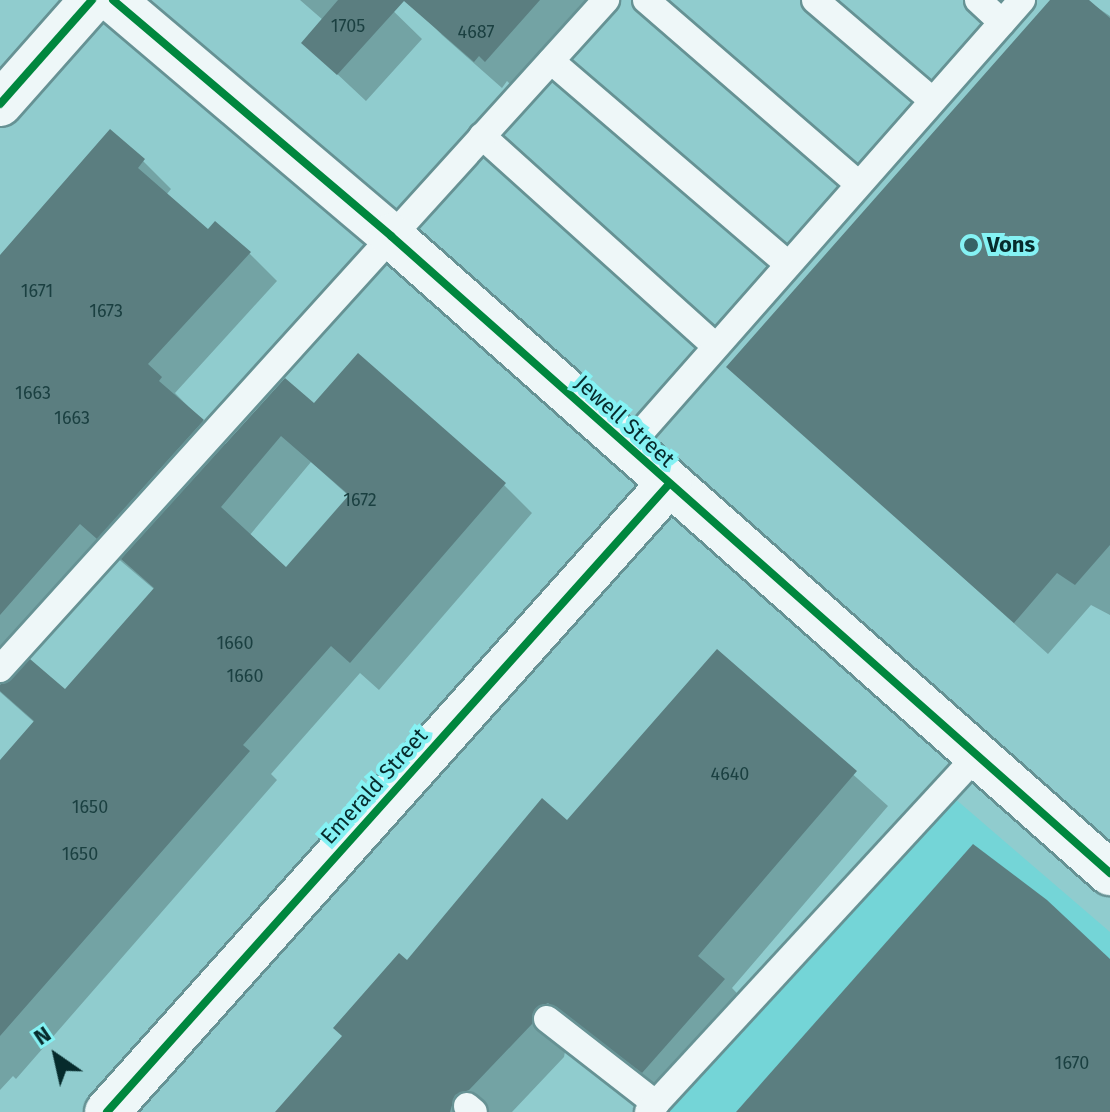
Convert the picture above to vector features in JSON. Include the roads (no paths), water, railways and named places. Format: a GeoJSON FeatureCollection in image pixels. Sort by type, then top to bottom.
{"type":"FeatureCollection","features":[{"type":"Feature","properties":{"kind":"street"},"geometry":{"type":"LineString","coordinates":[[0,104],[92,0]]}},
{"type":"Feature","properties":{"kind":"street","name":"Jewell Street"},"geometry":{"type":"LineString","coordinates":[[113,0],[391,236],[1110,873]]}},
{"type":"Feature","properties":{"kind":"street","name":"Emerald Street"},"geometry":{"type":"LineString","coordinates":[[107,1112],[669,484]]}},
{"type":"Feature","properties":{"kind":"lane"},"geometry":{"type":"LineString","coordinates":[[646,0],[857,183]]}},
{"type":"Feature","properties":{"kind":"lane"},"geometry":{"type":"LineString","coordinates":[[815,0],[932,100]]}},
{"type":"Feature","properties":{"kind":"lane"},"geometry":{"type":"LineString","coordinates":[[978,0],[1002,22]]}},
{"type":"Feature","properties":{"kind":"lane"},"geometry":{"type":"LineString","coordinates":[[628,447],[857,183],[1022,0]]}},
{"type":"Feature","properties":{"kind":"lane"},"geometry":{"type":"LineString","coordinates":[[0,669],[602,2]]}},
{"type":"Feature","properties":{"kind":"lane"},"geometry":{"type":"LineString","coordinates":[[551,61],[787,263]]}},
{"type":"Feature","properties":{"kind":"lane"},"geometry":{"type":"LineString","coordinates":[[482,136],[715,346]]}},
{"type":"Feature","properties":{"kind":"lane"},"geometry":{"type":"LineString","coordinates":[[547,1019],[652,1108],[976,756]]}},
{"type":"Feature","properties":{"kind":"place","name":"Vons"},"geometry":{"type":"Point","coordinates":[971,245]}}]}
